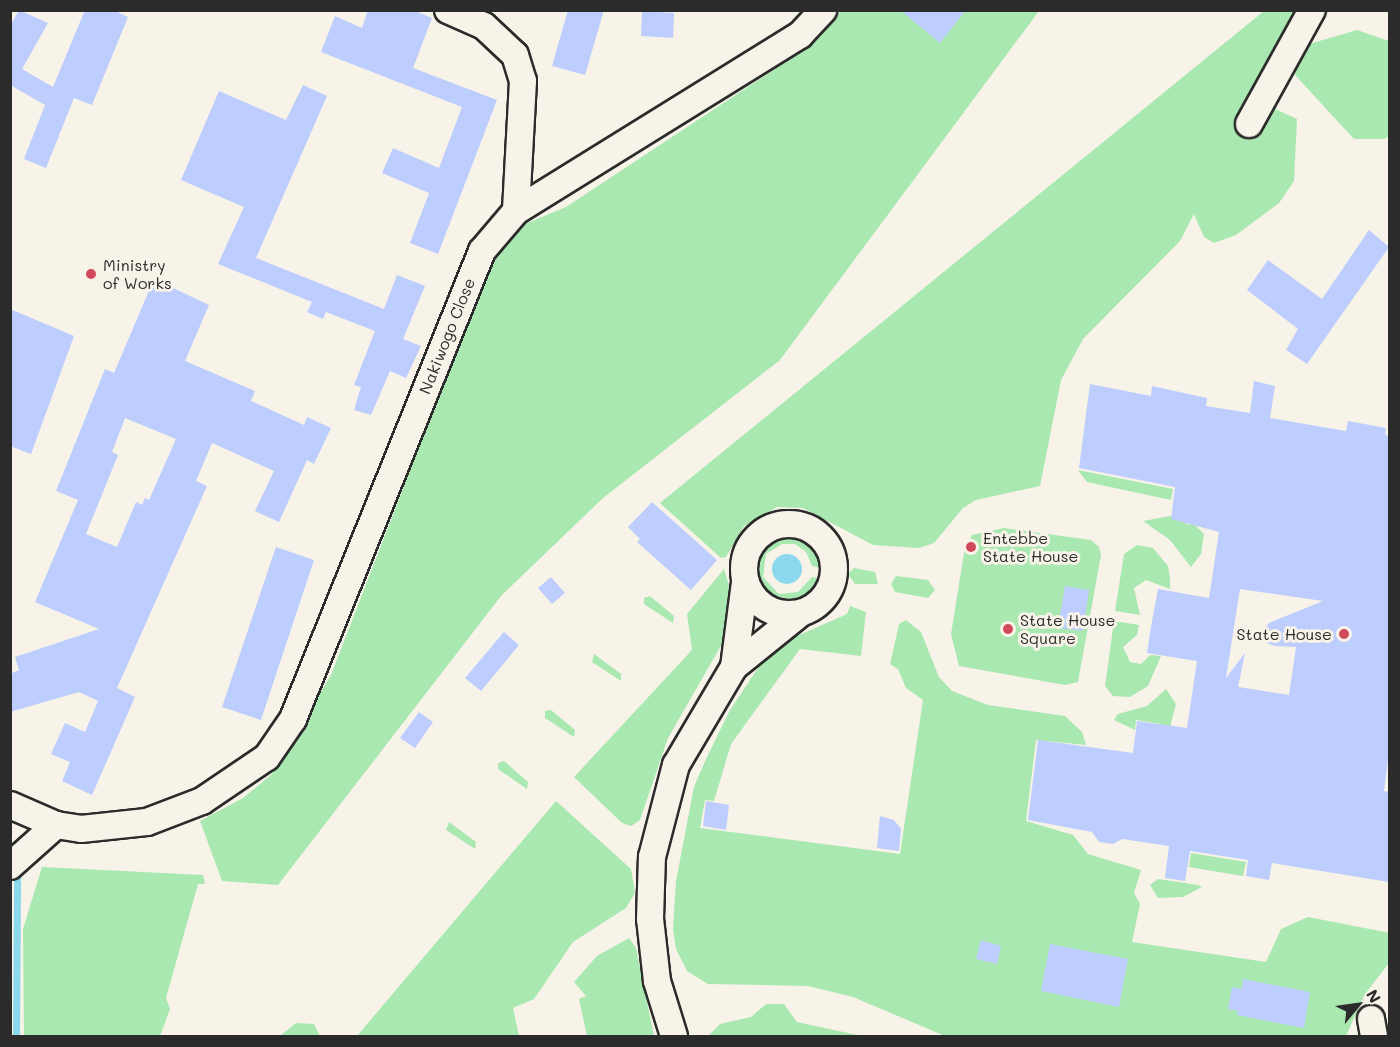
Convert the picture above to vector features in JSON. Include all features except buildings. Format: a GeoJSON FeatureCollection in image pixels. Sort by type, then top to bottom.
{"type":"FeatureCollection","features":[{"type":"Feature","properties":{"kind":"street"},"geometry":{"type":"LineString","coordinates":[[448,10],[484,26],[514,55],[523,81],[516,211]]}},
{"type":"Feature","properties":{"kind":"street","name":"Nakiwogo Close"},"geometry":{"type":"LineString","coordinates":[[10,806],[56,825],[81,829],[147,822],[178,813],[226,788],[267,758],[294,719],[482,251],[516,211],[800,35],[823,10]]}},
{"type":"Feature","properties":{"kind":"street"},"geometry":{"type":"LineString","coordinates":[[1249,124],[1312,10]]}},
{"type":"Feature","properties":{"kind":"street"},"geometry":{"type":"LineString","coordinates":[[674,1036],[657,981],[650,902],[652,857],[676,765],[734,667],[801,613],[824,598],[834,575],[831,551],[812,529],[777,524],[756,537],[745,557],[745,582],[734,667]]}},
{"type":"Feature","properties":{"kind":"street"},"geometry":{"type":"LineString","coordinates":[[745,582],[766,609],[801,613]]}},
{"type":"Feature","properties":{"kind":"street"},"geometry":{"type":"LineString","coordinates":[[10,866],[56,825]]}},
{"type":"Feature","properties":{"kind":"green space"},"geometry":{"type":"Polygon","coordinates":[[[841,11],[1039,11],[780,360],[603,498],[501,596],[278,885],[222,881],[200,821],[243,798],[272,774],[331,675],[489,266],[525,224],[566,207],[810,46],[841,11]]]}},
{"type":"Feature","properties":{"kind":"green space"},"geometry":{"type":"Polygon","coordinates":[[[1264,11],[1303,11],[1259,93],[1273,108],[1297,119],[1294,181],[1279,203],[1236,235],[1214,243],[1204,237],[1194,214],[1180,241],[1083,339],[1061,380],[1040,486],[976,500],[963,508],[934,543],[919,548],[873,545],[803,508],[777,507],[744,526],[726,557],[721,558],[660,503],[1264,11]]]}},
{"type":"Feature","properties":{"kind":"green space"},"geometry":{"type":"Polygon","coordinates":[[[1357,30],[1389,41],[1389,136],[1384,139],[1354,139],[1295,75],[1299,47],[1357,30]]]}},
{"type":"Feature","properties":{"kind":"green space"},"geometry":{"type":"Polygon","coordinates":[[[1078,470],[1173,489],[1171,500],[1087,482],[1078,470]]]}},
{"type":"Feature","properties":{"kind":"green space"},"geometry":{"type":"Polygon","coordinates":[[[1170,516],[1189,525],[1191,521],[1204,534],[1201,554],[1191,567],[1170,540],[1143,521],[1170,516]]]}},
{"type":"Feature","properties":{"kind":"green space"},"geometry":{"type":"Polygon","coordinates":[[[1004,528],[1091,540],[1099,547],[1101,555],[1078,682],[1065,685],[959,666],[951,634],[964,553],[972,535],[1004,528]]]}},
{"type":"Feature","properties":{"kind":"green space"},"geometry":{"type":"Polygon","coordinates":[[[782,534],[810,540],[825,569],[812,566],[806,552],[795,544],[782,544],[766,554],[763,577],[779,594],[798,592],[812,577],[823,579],[805,599],[788,603],[771,601],[757,587],[754,568],[767,542],[782,534]]]}},
{"type":"Feature","properties":{"kind":"green space"},"geometry":{"type":"Polygon","coordinates":[[[1137,545],[1153,548],[1168,566],[1170,578],[1170,589],[1146,580],[1134,588],[1140,615],[1115,611],[1124,554],[1137,545]]]}},
{"type":"Feature","properties":{"kind":"green space"},"geometry":{"type":"Polygon","coordinates":[[[854,568],[875,572],[878,584],[855,584],[848,574],[854,568]]]}},
{"type":"Feature","properties":{"kind":"green space"},"geometry":{"type":"Polygon","coordinates":[[[724,569],[732,595],[726,637],[668,738],[640,820],[631,826],[622,823],[574,777],[692,650],[687,614],[724,569]]]}},
{"type":"Feature","properties":{"kind":"green space"},"geometry":{"type":"Polygon","coordinates":[[[896,576],[928,580],[935,590],[928,598],[895,592],[891,584],[896,576]]]}},
{"type":"Feature","properties":{"kind":"green space"},"geometry":{"type":"Polygon","coordinates":[[[650,596],[674,616],[673,623],[644,604],[644,598],[650,596]]]}},
{"type":"Feature","properties":{"kind":"green space"},"geometry":{"type":"Polygon","coordinates":[[[850,606],[866,612],[861,656],[800,649],[731,744],[714,801],[705,800],[700,828],[900,854],[923,700],[906,688],[898,669],[890,664],[899,624],[906,620],[921,632],[939,677],[952,691],[988,705],[1065,716],[1082,732],[1086,745],[1036,740],[1026,821],[1073,835],[1088,854],[1141,870],[1134,893],[1140,904],[1132,942],[1266,962],[1281,929],[1308,917],[1390,933],[1389,963],[1365,994],[1346,1036],[945,1036],[853,997],[808,986],[708,984],[687,971],[676,949],[673,929],[676,881],[694,787],[706,759],[730,710],[762,662],[788,640],[847,614],[850,606]]]}},
{"type":"Feature","properties":{"kind":"green space"},"geometry":{"type":"Polygon","coordinates":[[[1114,621],[1139,625],[1137,635],[1123,647],[1130,662],[1141,664],[1150,655],[1161,656],[1148,686],[1130,697],[1113,696],[1105,686],[1114,621]]]}},
{"type":"Feature","properties":{"kind":"green space"},"geometry":{"type":"Polygon","coordinates":[[[594,654],[621,674],[621,681],[592,662],[594,654]]]}},
{"type":"Feature","properties":{"kind":"green space"},"geometry":{"type":"Polygon","coordinates":[[[1166,689],[1176,704],[1170,727],[1161,731],[1161,724],[1136,720],[1135,730],[1114,720],[1118,714],[1147,706],[1166,689]]]}},
{"type":"Feature","properties":{"kind":"green space"},"geometry":{"type":"Polygon","coordinates":[[[551,710],[575,730],[574,737],[545,718],[545,711],[551,710]]]}},
{"type":"Feature","properties":{"kind":"green space"},"geometry":{"type":"Polygon","coordinates":[[[504,761],[528,782],[527,789],[498,769],[498,763],[504,761]]]}},
{"type":"Feature","properties":{"kind":"green space"},"geometry":{"type":"Polygon","coordinates":[[[556,801],[631,869],[635,893],[626,908],[573,942],[534,999],[513,1008],[519,1036],[357,1036],[556,801]]]}},
{"type":"Feature","properties":{"kind":"green space"},"geometry":{"type":"Polygon","coordinates":[[[449,822],[476,842],[475,849],[446,830],[449,822]]]}},
{"type":"Feature","properties":{"kind":"green space"},"geometry":{"type":"Polygon","coordinates":[[[1191,853],[1246,862],[1243,876],[1189,867],[1191,853]]]}},
{"type":"Feature","properties":{"kind":"green space"},"geometry":{"type":"Polygon","coordinates":[[[42,867],[203,875],[205,884],[198,884],[166,998],[170,1009],[160,1036],[24,1036],[23,929],[42,867]]]}},
{"type":"Feature","properties":{"kind":"green space"},"geometry":{"type":"Polygon","coordinates":[[[1158,879],[1202,887],[1183,897],[1158,898],[1150,885],[1158,879]]]}},
{"type":"Feature","properties":{"kind":"green space"},"geometry":{"type":"Polygon","coordinates":[[[629,938],[636,948],[654,1036],[587,1036],[579,999],[586,996],[574,982],[597,956],[629,938]]]}},
{"type":"Feature","properties":{"kind":"green space"},"geometry":{"type":"Polygon","coordinates":[[[766,1004],[784,1004],[797,1022],[862,1036],[708,1036],[720,1024],[751,1017],[766,1004]]]}},
{"type":"Feature","properties":{"kind":"green space"},"geometry":{"type":"Polygon","coordinates":[[[296,1023],[314,1024],[320,1036],[280,1036],[296,1023]]]}},
{"type":"Feature","properties":{"kind":"water"},"geometry":{"type":"Polygon","coordinates":[[[787,554],[798,558],[802,569],[798,580],[787,584],[776,580],[772,569],[776,558],[787,554]]]}},
{"type":"Feature","properties":{"kind":"waterway"},"geometry":{"type":"LineString","coordinates":[[16,1036],[17,876]]}},
{"type":"Feature","properties":{"kind":"place","name":"Ministry of Works"},"geometry":{"type":"Point","coordinates":[91,274]}},
{"type":"Feature","properties":{"kind":"place","name":"Entebbe State House"},"geometry":{"type":"Point","coordinates":[971,547]}},
{"type":"Feature","properties":{"kind":"place","name":"State House Square"},"geometry":{"type":"Point","coordinates":[1008,629]}},
{"type":"Feature","properties":{"kind":"place","name":"State House"},"geometry":{"type":"Point","coordinates":[1344,634]}}]}
